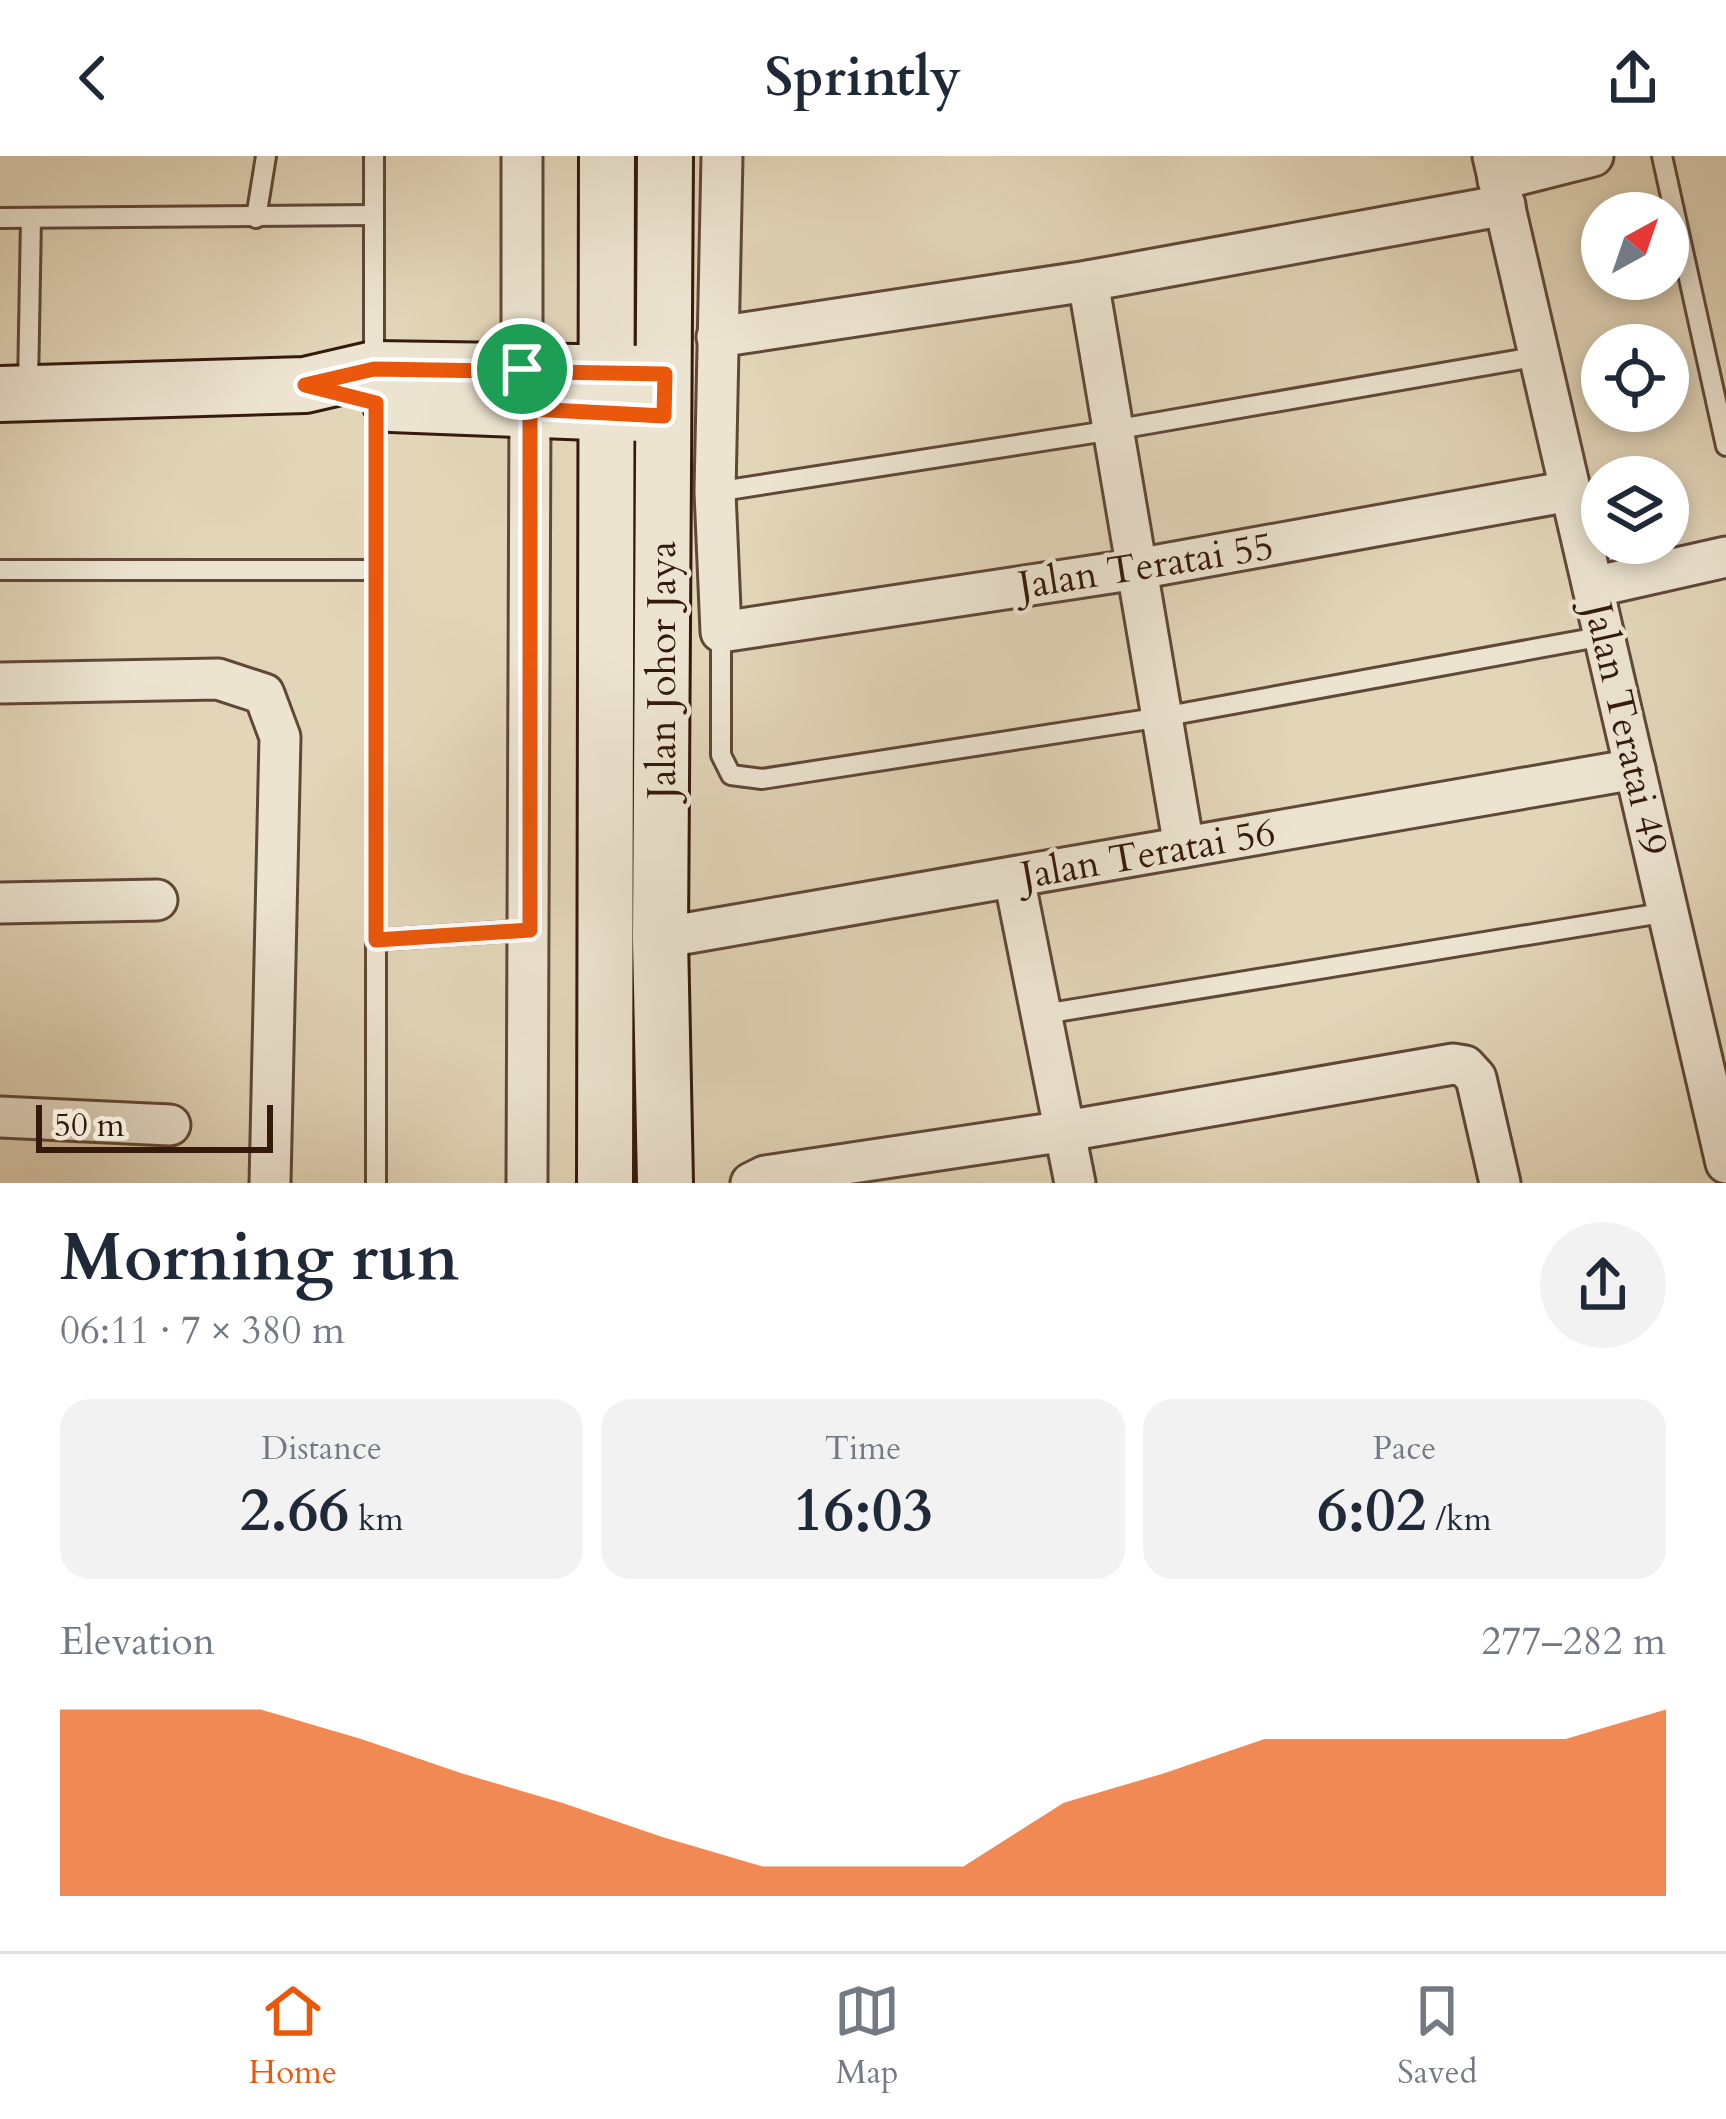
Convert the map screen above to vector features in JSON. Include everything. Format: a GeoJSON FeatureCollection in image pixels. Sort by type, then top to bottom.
{"type":"FeatureCollection","features":[{"type":"Feature","properties":{"kind":"main road","name":"Jalan Johor Jaya"},"geometry":{"type":"LineString","coordinates":[[605,1183],[607,156]]}},
{"type":"Feature","properties":{"kind":"main road","name":"Jalan Johor Jaya"},"geometry":{"type":"LineString","coordinates":[[665,156],[660,938],[665,1183]]}},
{"type":"Feature","properties":{"kind":"main road"},"geometry":{"type":"LineString","coordinates":[[14,394],[305,385],[665,394]]}},
{"type":"Feature","properties":{"kind":"street"},"geometry":{"type":"LineString","coordinates":[[522,156],[530,930],[526,1183]]}},
{"type":"Feature","properties":{"kind":"street"},"geometry":{"type":"LineString","coordinates":[[721,632],[715,492],[722,156]]}},
{"type":"Feature","properties":{"kind":"street"},"geometry":{"type":"LineString","coordinates":[[717,338],[1088,281],[1593,156]]}},
{"type":"Feature","properties":{"kind":"street","name":"Jalan Teratai 49"},"geometry":{"type":"LineString","coordinates":[[1499,180],[1668,912],[1717,1079],[1726,1162]]}},
{"type":"Feature","properties":{"kind":"street"},"geometry":{"type":"LineString","coordinates":[[1088,281],[1184,847]]}},
{"type":"Feature","properties":{"kind":"street","name":"Jalan Teratai 55"},"geometry":{"type":"LineString","coordinates":[[721,632],[1137,569],[1570,491]]}},
{"type":"Feature","properties":{"kind":"street"},"geometry":{"type":"LineString","coordinates":[[1593,586],[1726,557]]}},
{"type":"Feature","properties":{"kind":"street"},"geometry":{"type":"LineString","coordinates":[[0,683],[218,679],[264,694],[280,737],[270,1183]]}},
{"type":"Feature","properties":{"kind":"street","name":"Jalan Teratai 56"},"geometry":{"type":"LineString","coordinates":[[660,938],[1635,769]]}},
{"type":"Feature","properties":{"kind":"street"},"geometry":{"type":"LineString","coordinates":[[1014,878],[1076,1183]]}},
{"type":"Feature","properties":{"kind":"street"},"geometry":{"type":"LineString","coordinates":[[0,903],[157,900]]}},
{"type":"Feature","properties":{"kind":"street"},"geometry":{"type":"LineString","coordinates":[[752,1183],[765,1176],[1066,1131],[1453,1064],[1465,1066],[1475,1078],[1500,1183]]}},
{"type":"Feature","properties":{"kind":"street"},"geometry":{"type":"LineString","coordinates":[[0,1117],[170,1125]]}},
{"type":"Feature","properties":{"kind":"lane"},"geometry":{"type":"LineString","coordinates":[[256,218],[266,156]]}},
{"type":"Feature","properties":{"kind":"lane"},"geometry":{"type":"LineString","coordinates":[[374,156],[376,1183]]}},
{"type":"Feature","properties":{"kind":"lane"},"geometry":{"type":"LineString","coordinates":[[1661,156],[1726,446]]}},
{"type":"Feature","properties":{"kind":"lane"},"geometry":{"type":"LineString","coordinates":[[0,218],[374,214]]}},
{"type":"Feature","properties":{"kind":"lane"},"geometry":{"type":"LineString","coordinates":[[14,394],[31,218]]}},
{"type":"Feature","properties":{"kind":"lane"},"geometry":{"type":"LineString","coordinates":[[715,492],[1540,356]]}},
{"type":"Feature","properties":{"kind":"lane"},"geometry":{"type":"LineString","coordinates":[[0,570],[374,570]]}},
{"type":"Feature","properties":{"kind":"lane"},"geometry":{"type":"LineString","coordinates":[[721,632],[721,755],[730,775],[762,778],[1162,717],[1604,636]]}},
{"type":"Feature","properties":{"kind":"lane"},"geometry":{"type":"LineString","coordinates":[[1044,1014],[1668,912]]}},
{"type":"Feature","properties":{"kind":"lane"},"geometry":{"type":"LineString","coordinates":[[376,940],[530,930]]}},
{"type":"Feature","properties":{"kind":"route"},"geometry":{"type":"LineString","coordinates":[[374,369],[522,369],[665,374],[664,416],[530,409],[530,930],[376,940],[376,403],[305,385],[374,369]]}}]}
